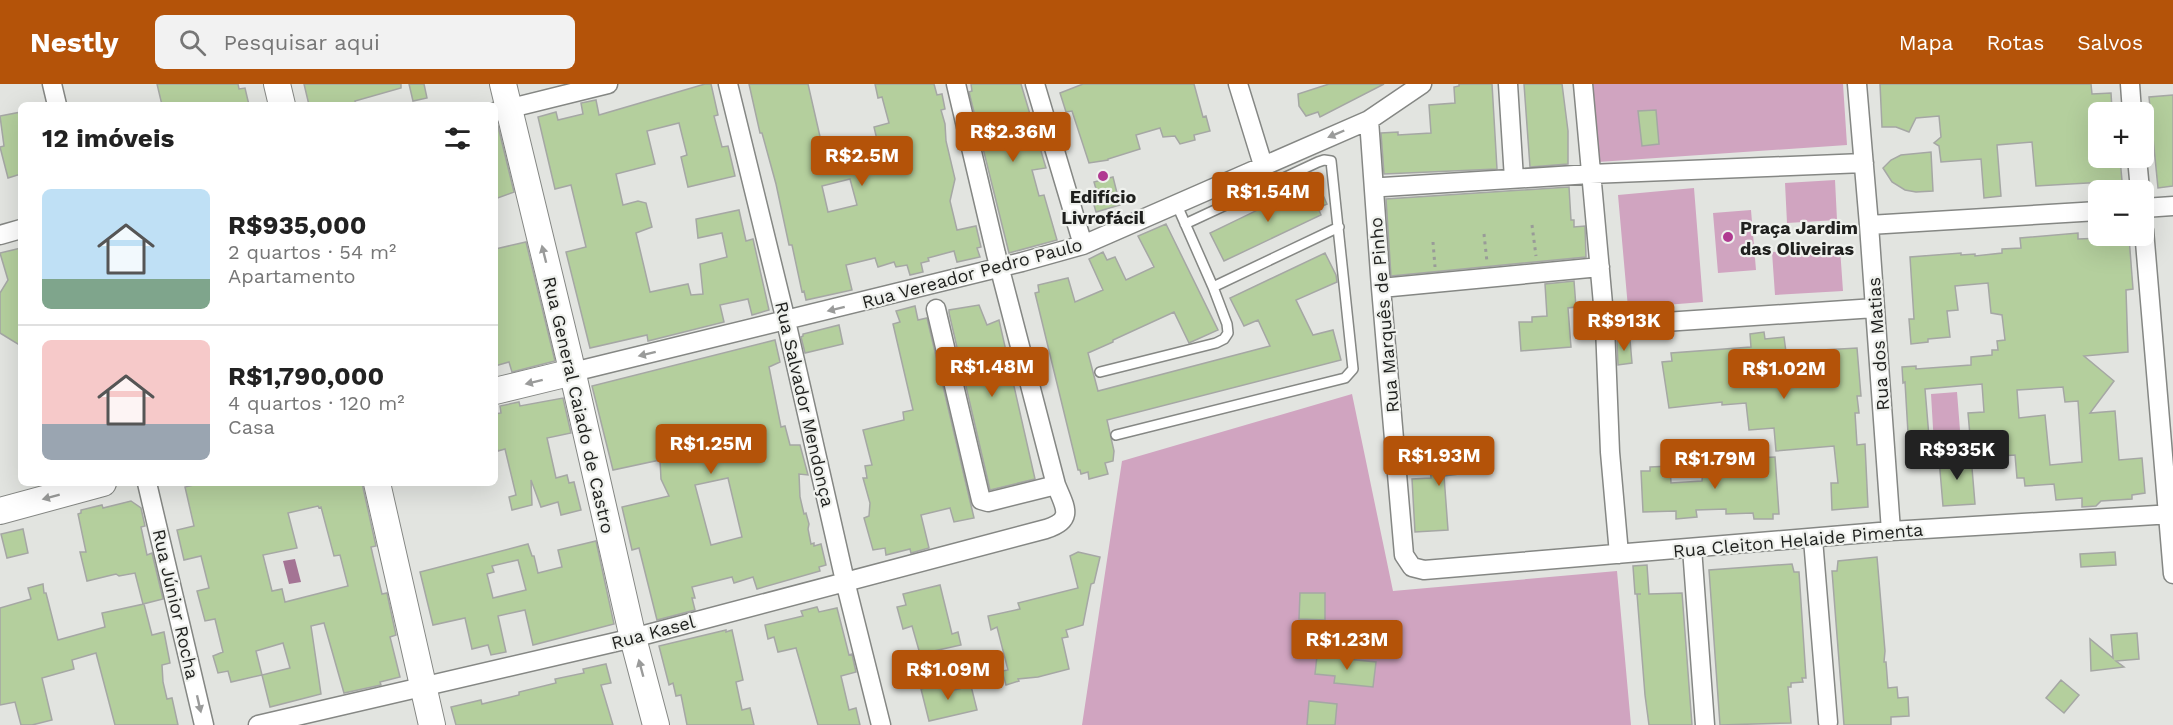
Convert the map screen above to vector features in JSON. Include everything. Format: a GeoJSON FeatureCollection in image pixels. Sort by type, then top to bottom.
{"type":"FeatureCollection","features":[{"type":"Feature","properties":{"kind":"street"},"geometry":{"type":"LineString","coordinates":[[52,84],[56,102]]}},
{"type":"Feature","properties":{"kind":"street"},"geometry":{"type":"LineString","coordinates":[[277,84],[281,102]]}},
{"type":"Feature","properties":{"kind":"street","name":"Rua General Caiado de Castro"},"geometry":{"type":"LineString","coordinates":[[502,84],[502,110],[573,372],[633,638],[656,725]]}},
{"type":"Feature","properties":{"kind":"street"},"geometry":{"type":"LineString","coordinates":[[502,110],[608,84]]}},
{"type":"Feature","properties":{"kind":"street","name":"Rua Salvador Mendonça"},"geometry":{"type":"LineString","coordinates":[[728,84],[881,725]]}},
{"type":"Feature","properties":{"kind":"street"},"geometry":{"type":"LineString","coordinates":[[936,309],[981,500],[988,502],[1056,485],[956,84]]}},
{"type":"Feature","properties":{"kind":"street"},"geometry":{"type":"LineString","coordinates":[[1035,84],[1083,244]]}},
{"type":"Feature","properties":{"kind":"street"},"geometry":{"type":"LineString","coordinates":[[1238,84],[1263,165]]}},
{"type":"Feature","properties":{"kind":"street","name":"Rua Vereador Pedro Paulo"},"geometry":{"type":"LineString","coordinates":[[498,390],[786,321],[1083,244],[1369,120],[1422,84]]}},
{"type":"Feature","properties":{"kind":"street"},"geometry":{"type":"LineString","coordinates":[[1508,84],[1514,179]]}},
{"type":"Feature","properties":{"kind":"street"},"geometry":{"type":"LineString","coordinates":[[1583,84],[1605,326],[1610,452],[1620,554]]}},
{"type":"Feature","properties":{"kind":"street","name":"Rua dos Matias"},"geometry":{"type":"LineString","coordinates":[[1857,84],[1891,531]]}},
{"type":"Feature","properties":{"kind":"street"},"geometry":{"type":"LineString","coordinates":[[2130,84],[2131,102]]}},
{"type":"Feature","properties":{"kind":"street","name":"Rua Marquês de Pinho"},"geometry":{"type":"LineString","coordinates":[[1369,120],[1404,555],[1412,567],[1424,570]]}},
{"type":"Feature","properties":{"kind":"street"},"geometry":{"type":"LineString","coordinates":[[1383,187],[1590,174],[1864,163]]}},
{"type":"Feature","properties":{"kind":"street"},"geometry":{"type":"LineString","coordinates":[[2154,207],[2173,206]]}},
{"type":"Feature","properties":{"kind":"street"},"geometry":{"type":"LineString","coordinates":[[1869,225],[2088,212]]}},
{"type":"Feature","properties":{"kind":"street"},"geometry":{"type":"LineString","coordinates":[[0,234],[18,230]]}},
{"type":"Feature","properties":{"kind":"street"},"geometry":{"type":"LineString","coordinates":[[2146,246],[2171,514],[2173,574]]}},
{"type":"Feature","properties":{"kind":"street"},"geometry":{"type":"LineString","coordinates":[[1381,288],[1600,267]]}},
{"type":"Feature","properties":{"kind":"street"},"geometry":{"type":"LineString","coordinates":[[1605,326],[1875,309]]}},
{"type":"Feature","properties":{"kind":"street","name":"Rua Kasel"},"geometry":{"type":"LineString","coordinates":[[258,725],[633,638],[1046,529],[1063,521],[1066,515],[1056,485]]}},
{"type":"Feature","properties":{"kind":"street"},"geometry":{"type":"LineString","coordinates":[[0,511],[92,486]]}},
{"type":"Feature","properties":{"kind":"street","name":"Rua Júnior Rocha"},"geometry":{"type":"LineString","coordinates":[[148,486],[204,725]]}},
{"type":"Feature","properties":{"kind":"street"},"geometry":{"type":"LineString","coordinates":[[378,486],[432,725]]}},
{"type":"Feature","properties":{"kind":"street","name":"Rua Cleiton Helaide Pimenta"},"geometry":{"type":"LineString","coordinates":[[1424,570],[1891,531],[2171,514]]}},
{"type":"Feature","properties":{"kind":"street"},"geometry":{"type":"LineString","coordinates":[[1813,538],[1827,722]]}},
{"type":"Feature","properties":{"kind":"street"},"geometry":{"type":"LineString","coordinates":[[1692,548],[1705,725]]}},
{"type":"Feature","properties":{"kind":"lane"},"geometry":{"type":"LineString","coordinates":[[1116,435],[1345,378],[1353,369],[1331,162],[1324,160],[1185,224]]}},
{"type":"Feature","properties":{"kind":"lane"},"geometry":{"type":"LineString","coordinates":[[1100,372],[1216,343],[1224,339],[1228,333],[1227,324],[1213,287],[1176,203]]}},
{"type":"Feature","properties":{"kind":"lane"},"geometry":{"type":"LineString","coordinates":[[1213,287],[1339,226]]}},
{"type":"Feature","properties":{"kind":"path"},"geometry":{"type":"LineString","coordinates":[[1532,225],[1538,273]]}},
{"type":"Feature","properties":{"kind":"path"},"geometry":{"type":"LineString","coordinates":[[1484,234],[1488,278]]}},
{"type":"Feature","properties":{"kind":"path"},"geometry":{"type":"LineString","coordinates":[[1433,242],[1436,283]]}},
{"type":"Feature","properties":{"kind":"shaded area"},"geometry":{"type":"Polygon","coordinates":[[[1593,84],[1843,84],[1847,145],[1598,162],[1593,84]]]}},
{"type":"Feature","properties":{"kind":"shaded area"},"geometry":{"type":"Polygon","coordinates":[[[1835,180],[1837,220],[1787,223],[1785,183],[1835,180]]]}},
{"type":"Feature","properties":{"kind":"shaded area"},"geometry":{"type":"Polygon","coordinates":[[[1694,188],[1703,302],[1628,308],[1618,195],[1694,188]]]}},
{"type":"Feature","properties":{"kind":"shaded area"},"geometry":{"type":"Polygon","coordinates":[[[1751,210],[1756,270],[1718,273],[1713,213],[1751,210]]]}},
{"type":"Feature","properties":{"kind":"shaded area"},"geometry":{"type":"Polygon","coordinates":[[[1840,248],[1843,291],[1775,295],[1772,252],[1840,248]]]}},
{"type":"Feature","properties":{"kind":"shaded area"},"geometry":{"type":"Polygon","coordinates":[[[1957,392],[1961,443],[1934,445],[1931,394],[1957,392]]]}},
{"type":"Feature","properties":{"kind":"shaded area"},"geometry":{"type":"Polygon","coordinates":[[[1352,394],[1393,591],[1617,571],[1631,725],[1082,725],[1122,461],[1352,394]]]}},
{"type":"Feature","properties":{"kind":"shaded area"},"geometry":{"type":"Polygon","coordinates":[[[295,559],[301,582],[289,584],[283,561],[295,559]]]}},
{"type":"Feature","properties":{"kind":"building"},"geometry":{"type":"Polygon","coordinates":[[[157,84],[238,84],[239,89],[245,88],[248,102],[161,102],[157,84]]]}},
{"type":"Feature","properties":{"kind":"building"},"geometry":{"type":"Polygon","coordinates":[[[304,84],[401,84],[401,88],[355,102],[308,102],[304,84]]]}},
{"type":"Feature","properties":{"kind":"building"},"geometry":{"type":"Polygon","coordinates":[[[409,84],[424,84],[427,98],[413,101],[409,84]]]}},
{"type":"Feature","properties":{"kind":"building"},"geometry":{"type":"Polygon","coordinates":[[[711,84],[718,115],[714,116],[722,147],[728,146],[735,176],[688,187],[681,157],[687,155],[679,123],[647,131],[655,164],[616,174],[623,205],[638,201],[646,203],[652,227],[636,233],[650,292],[688,284],[691,295],[703,294],[700,264],[727,257],[722,233],[698,238],[696,219],[739,210],[746,241],[753,239],[769,310],[752,315],[748,299],[720,305],[724,322],[648,341],[647,335],[590,348],[566,252],[586,247],[571,185],[555,189],[538,117],[556,112],[558,120],[583,114],[581,103],[596,100],[599,115],[711,84]]]}},
{"type":"Feature","properties":{"kind":"building"},"geometry":{"type":"Polygon","coordinates":[[[749,84],[808,84],[821,141],[837,137],[845,168],[878,159],[874,145],[878,144],[874,127],[889,123],[882,97],[878,98],[875,84],[934,84],[937,95],[942,94],[945,109],[941,110],[955,179],[950,201],[957,230],[976,226],[981,247],[977,248],[980,257],[957,262],[954,251],[928,258],[929,261],[921,263],[923,272],[910,275],[907,265],[896,267],[894,262],[878,267],[875,258],[846,265],[852,290],[806,300],[804,291],[802,292],[792,245],[789,245],[762,133],[760,133],[749,84]],[[850,179],[822,186],[828,212],[857,205],[850,179]]]}},
{"type":"Feature","properties":{"kind":"building"},"geometry":{"type":"Polygon","coordinates":[[[971,84],[1021,84],[1046,168],[1032,170],[1039,196],[1044,195],[1057,240],[1009,253],[969,92],[972,91],[971,84]]]}},
{"type":"Feature","properties":{"kind":"building"},"geometry":{"type":"Polygon","coordinates":[[[1083,84],[1194,84],[1203,117],[1206,116],[1210,131],[1194,135],[1195,140],[1180,144],[1175,136],[1163,137],[1160,128],[1136,135],[1140,149],[1108,160],[1089,163],[1072,111],[1066,112],[1060,93],[1083,84]]]}},
{"type":"Feature","properties":{"kind":"building"},"geometry":{"type":"Polygon","coordinates":[[[1329,84],[1384,84],[1320,117],[1318,112],[1306,116],[1299,106],[1298,94],[1329,84]]]}},
{"type":"Feature","properties":{"kind":"building"},"geometry":{"type":"Polygon","coordinates":[[[1459,84],[1492,84],[1497,169],[1384,174],[1381,133],[1398,132],[1398,135],[1431,133],[1429,105],[1455,103],[1454,87],[1459,84]]]}},
{"type":"Feature","properties":{"kind":"building"},"geometry":{"type":"Polygon","coordinates":[[[1524,84],[1562,84],[1568,131],[1568,164],[1530,167],[1524,84]]]}},
{"type":"Feature","properties":{"kind":"building"},"geometry":{"type":"Polygon","coordinates":[[[1880,84],[2091,84],[2092,94],[2111,93],[2112,102],[2088,102],[2088,168],[2121,168],[2122,180],[2088,180],[2088,183],[2036,186],[2032,142],[1997,145],[2001,196],[1984,198],[1981,159],[1941,162],[1939,146],[1934,143],[1941,137],[1939,116],[1916,118],[1909,132],[1896,127],[1882,127],[1880,84]]]}},
{"type":"Feature","properties":{"kind":"building"},"geometry":{"type":"Polygon","coordinates":[[[2173,95],[2173,186],[2158,188],[2154,148],[2154,102],[2149,102],[2149,97],[2173,95]]]}},
{"type":"Feature","properties":{"kind":"building"},"geometry":{"type":"Polygon","coordinates":[[[1656,110],[1659,144],[1642,146],[1638,111],[1656,110]]]}},
{"type":"Feature","properties":{"kind":"building"},"geometry":{"type":"Polygon","coordinates":[[[18,113],[18,175],[8,178],[0,147],[4,146],[0,116],[18,113]]]}},
{"type":"Feature","properties":{"kind":"building"},"geometry":{"type":"Polygon","coordinates":[[[498,126],[514,192],[498,198],[498,126]]]}},
{"type":"Feature","properties":{"kind":"building"},"geometry":{"type":"Polygon","coordinates":[[[1931,152],[1933,191],[1905,190],[1892,182],[1883,168],[1891,160],[1901,155],[1931,152]]]}},
{"type":"Feature","properties":{"kind":"building"},"geometry":{"type":"Polygon","coordinates":[[[1113,177],[1120,205],[1096,212],[1092,198],[1098,196],[1094,182],[1113,177]]]}},
{"type":"Feature","properties":{"kind":"building"},"geometry":{"type":"Polygon","coordinates":[[[1307,186],[1312,197],[1322,193],[1327,204],[1318,208],[1321,215],[1224,261],[1210,233],[1307,186]]]}},
{"type":"Feature","properties":{"kind":"building"},"geometry":{"type":"Polygon","coordinates":[[[1569,187],[1571,220],[1574,220],[1574,227],[1585,226],[1586,257],[1391,276],[1386,199],[1569,187]]]}},
{"type":"Feature","properties":{"kind":"building"},"geometry":{"type":"Polygon","coordinates":[[[1166,224],[1218,330],[1189,343],[1174,312],[1113,340],[1088,353],[1098,391],[1270,346],[1258,320],[1244,326],[1230,298],[1325,253],[1337,282],[1296,300],[1313,335],[1333,330],[1341,360],[1107,420],[1114,451],[1113,461],[1105,463],[1108,474],[1089,479],[1088,472],[1081,474],[1078,470],[1035,293],[1039,292],[1038,285],[1068,278],[1075,302],[1103,290],[1089,259],[1103,252],[1107,260],[1115,257],[1126,280],[1154,267],[1138,236],[1166,224]]]}},
{"type":"Feature","properties":{"kind":"building"},"geometry":{"type":"Polygon","coordinates":[[[2078,233],[2078,239],[2088,239],[2088,246],[2130,246],[2133,289],[2126,290],[2128,352],[2084,356],[2114,381],[2090,413],[2115,411],[2119,460],[2142,458],[2145,493],[2132,495],[2132,499],[2101,501],[2096,506],[2082,507],[2082,498],[2056,500],[2054,484],[2025,486],[2024,478],[2017,478],[2015,455],[1972,458],[1968,413],[1984,412],[1982,384],[1925,389],[1930,449],[1909,450],[1902,367],[1916,366],[1916,369],[1971,365],[1971,357],[1992,355],[1992,350],[1998,350],[1997,341],[2005,340],[2002,315],[1991,313],[1988,283],[1955,286],[1958,310],[1947,311],[1950,337],[1928,339],[1928,342],[1911,344],[1909,319],[1914,319],[1910,257],[1961,253],[1961,255],[1975,254],[1975,256],[2002,253],[2002,249],[2021,248],[2020,238],[2078,233]],[[2063,387],[2017,390],[2019,418],[2045,415],[2050,465],[2082,462],[2078,401],[2065,402],[2063,387]]]}},
{"type":"Feature","properties":{"kind":"building"},"geometry":{"type":"Polygon","coordinates":[[[526,242],[555,361],[512,372],[509,362],[498,365],[498,248],[526,242]]]}},
{"type":"Feature","properties":{"kind":"building"},"geometry":{"type":"Polygon","coordinates":[[[18,249],[18,344],[0,333],[0,293],[8,280],[0,253],[18,249]]]}},
{"type":"Feature","properties":{"kind":"building"},"geometry":{"type":"Polygon","coordinates":[[[1574,281],[1576,307],[1568,308],[1571,347],[1521,351],[1519,322],[1532,322],[1532,317],[1547,316],[1545,284],[1574,281]]]}},
{"type":"Feature","properties":{"kind":"building"},"geometry":{"type":"Polygon","coordinates":[[[979,305],[987,325],[999,320],[1035,479],[990,490],[949,313],[949,310],[979,305]]]}},
{"type":"Feature","properties":{"kind":"building"},"geometry":{"type":"Polygon","coordinates":[[[915,306],[918,320],[927,318],[974,518],[954,522],[950,508],[921,515],[929,548],[911,553],[910,549],[886,555],[885,548],[873,550],[864,518],[869,516],[870,503],[863,478],[867,478],[865,466],[872,465],[863,430],[904,420],[903,412],[913,410],[893,324],[900,322],[896,311],[915,306]]]}},
{"type":"Feature","properties":{"kind":"building"},"geometry":{"type":"Polygon","coordinates":[[[839,325],[843,344],[805,353],[801,337],[803,334],[839,325]]]}},
{"type":"Feature","properties":{"kind":"building"},"geometry":{"type":"Polygon","coordinates":[[[1764,332],[1765,339],[1784,337],[1786,352],[1857,348],[1861,396],[1857,396],[1859,413],[1855,413],[1857,445],[1865,444],[1868,507],[1832,510],[1831,483],[1838,483],[1834,446],[1776,451],[1774,428],[1749,430],[1746,403],[1722,405],[1722,402],[1669,408],[1662,362],[1672,361],[1671,353],[1751,347],[1750,334],[1764,332]]]}},
{"type":"Feature","properties":{"kind":"building"},"geometry":{"type":"Polygon","coordinates":[[[775,340],[780,362],[769,367],[781,427],[785,426],[790,445],[800,445],[808,475],[799,474],[800,497],[809,524],[811,544],[814,543],[814,546],[821,544],[826,565],[819,567],[820,571],[757,589],[753,577],[734,583],[732,577],[692,587],[695,610],[657,620],[639,548],[632,550],[622,507],[669,496],[661,479],[660,460],[613,470],[592,386],[775,340]],[[728,478],[695,485],[711,545],[742,537],[728,478]]]}},
{"type":"Feature","properties":{"kind":"building"},"geometry":{"type":"Polygon","coordinates":[[[1630,340],[1632,363],[1618,365],[1617,341],[1630,340]]]}},
{"type":"Feature","properties":{"kind":"building"},"geometry":{"type":"Polygon","coordinates":[[[563,398],[571,433],[547,438],[556,478],[567,475],[569,483],[574,482],[581,510],[561,515],[558,502],[541,507],[531,480],[532,505],[512,510],[509,497],[516,495],[505,449],[498,451],[498,414],[501,413],[500,406],[519,402],[520,406],[563,398]]]}},
{"type":"Feature","properties":{"kind":"building"},"geometry":{"type":"Polygon","coordinates":[[[1472,445],[1474,472],[1444,476],[1448,530],[1415,532],[1412,479],[1431,478],[1429,449],[1472,445]]]}},
{"type":"Feature","properties":{"kind":"building"},"geometry":{"type":"Polygon","coordinates":[[[1971,456],[1975,504],[1943,506],[1939,459],[1971,456]]]}},
{"type":"Feature","properties":{"kind":"building"},"geometry":{"type":"Polygon","coordinates":[[[1775,457],[1779,514],[1773,514],[1773,519],[1754,519],[1753,513],[1726,514],[1726,509],[1696,510],[1697,517],[1676,519],[1676,511],[1643,512],[1641,471],[1650,471],[1650,467],[1670,466],[1671,483],[1702,481],[1703,467],[1754,462],[1754,458],[1775,457]]]}},
{"type":"Feature","properties":{"kind":"building"},"geometry":{"type":"Polygon","coordinates":[[[363,486],[376,546],[371,547],[373,556],[382,594],[387,593],[396,635],[390,637],[400,677],[380,682],[381,685],[344,693],[324,623],[311,626],[321,694],[270,707],[262,675],[231,682],[228,671],[218,673],[213,656],[223,652],[215,619],[205,621],[197,591],[209,588],[201,556],[184,560],[177,530],[194,526],[185,487],[363,486]],[[321,507],[288,513],[297,548],[263,555],[272,591],[282,589],[285,602],[348,586],[340,555],[334,556],[321,507]],[[283,643],[256,651],[262,675],[290,668],[283,643]]]}},
{"type":"Feature","properties":{"kind":"building"},"geometry":{"type":"Polygon","coordinates":[[[131,501],[141,508],[145,526],[141,527],[147,555],[152,553],[163,599],[143,604],[135,573],[119,576],[116,574],[87,581],[80,552],[86,552],[78,514],[81,510],[102,505],[103,508],[131,501]]]}},
{"type":"Feature","properties":{"kind":"building"},"geometry":{"type":"Polygon","coordinates":[[[23,529],[28,553],[7,558],[1,534],[23,529]]]}},
{"type":"Feature","properties":{"kind":"building"},"geometry":{"type":"Polygon","coordinates":[[[596,541],[614,624],[533,645],[525,610],[498,616],[506,652],[491,655],[488,645],[472,649],[465,618],[433,625],[420,572],[528,544],[538,573],[562,567],[558,550],[596,541]],[[518,560],[492,566],[494,572],[487,574],[493,598],[526,590],[518,560]]]}},
{"type":"Feature","properties":{"kind":"building"},"geometry":{"type":"Polygon","coordinates":[[[1078,552],[1100,557],[1094,583],[1091,584],[1083,625],[1066,630],[1068,637],[1062,638],[1069,669],[1038,677],[1018,679],[1019,681],[1006,685],[1002,671],[1008,670],[997,627],[991,630],[988,616],[1020,609],[1018,603],[1078,588],[1070,556],[1078,552]]]}},
{"type":"Feature","properties":{"kind":"building"},"geometry":{"type":"Polygon","coordinates":[[[2115,552],[2116,565],[2081,567],[2080,554],[2115,552]]]}},
{"type":"Feature","properties":{"kind":"building"},"geometry":{"type":"Polygon","coordinates":[[[1877,557],[1884,662],[1886,662],[1888,688],[1897,687],[1898,698],[1908,697],[1909,716],[1891,717],[1891,725],[1844,725],[1832,571],[1837,571],[1838,561],[1877,557]]]}},
{"type":"Feature","properties":{"kind":"building"},"geometry":{"type":"Polygon","coordinates":[[[1792,564],[1794,572],[1799,572],[1806,678],[1802,678],[1803,682],[1791,683],[1791,687],[1788,687],[1791,723],[1720,725],[1709,570],[1792,564]]]}},
{"type":"Feature","properties":{"kind":"building"},"geometry":{"type":"Polygon","coordinates":[[[1647,565],[1649,594],[1682,593],[1692,725],[1649,725],[1637,594],[1635,594],[1633,566],[1647,565]]]}},
{"type":"Feature","properties":{"kind":"building"},"geometry":{"type":"Polygon","coordinates":[[[43,584],[58,640],[105,627],[102,613],[144,604],[152,635],[164,632],[170,663],[162,665],[163,682],[167,699],[172,698],[178,725],[115,725],[96,653],[72,660],[74,669],[42,678],[52,720],[21,725],[15,702],[0,705],[0,608],[31,599],[28,588],[43,584]]]}},
{"type":"Feature","properties":{"kind":"building"},"geometry":{"type":"Polygon","coordinates":[[[940,585],[952,634],[958,632],[961,645],[920,654],[912,626],[903,629],[897,607],[906,605],[903,594],[940,585]]]}},
{"type":"Feature","properties":{"kind":"building"},"geometry":{"type":"Polygon","coordinates":[[[1300,593],[1325,593],[1325,620],[1299,619],[1300,593]]]}},
{"type":"Feature","properties":{"kind":"building"},"geometry":{"type":"Polygon","coordinates":[[[817,607],[819,612],[837,608],[849,655],[852,654],[856,672],[841,676],[849,710],[856,708],[860,725],[818,725],[796,648],[778,652],[774,637],[768,639],[765,625],[803,616],[801,611],[817,607]]]}},
{"type":"Feature","properties":{"kind":"building"},"geometry":{"type":"Polygon","coordinates":[[[726,630],[726,632],[732,630],[743,680],[736,682],[742,710],[750,708],[754,725],[687,725],[681,695],[676,696],[673,683],[669,685],[659,646],[726,630]]]}},
{"type":"Feature","properties":{"kind":"building"},"geometry":{"type":"Polygon","coordinates":[[[2137,633],[2139,659],[2116,661],[2124,667],[2091,671],[2090,639],[2113,658],[2111,635],[2137,633]]]}},
{"type":"Feature","properties":{"kind":"building"},"geometry":{"type":"Polygon","coordinates":[[[1317,656],[1376,662],[1373,687],[1334,683],[1335,676],[1315,674],[1317,656]]]}},
{"type":"Feature","properties":{"kind":"building"},"geometry":{"type":"Polygon","coordinates":[[[606,664],[611,683],[601,685],[613,725],[456,725],[451,707],[481,700],[482,704],[519,695],[519,692],[556,683],[555,679],[584,673],[583,669],[606,664]]]}},
{"type":"Feature","properties":{"kind":"building"},"geometry":{"type":"Polygon","coordinates":[[[2061,680],[2079,695],[2064,713],[2046,698],[2061,680]]]}},
{"type":"Feature","properties":{"kind":"building"},"geometry":{"type":"Polygon","coordinates":[[[952,681],[954,690],[971,686],[977,710],[929,721],[921,689],[952,681]]]}},
{"type":"Feature","properties":{"kind":"building"},"geometry":{"type":"Polygon","coordinates":[[[1309,701],[1337,704],[1335,725],[1307,725],[1309,701]]]}},
{"type":"Feature","properties":{"kind":"place","name":"Edifício Livrofácil"},"geometry":{"type":"Point","coordinates":[1103,176]}},
{"type":"Feature","properties":{"kind":"place","name":"Praça Jardim das Oliveiras"},"geometry":{"type":"Point","coordinates":[1728,237]}}]}
